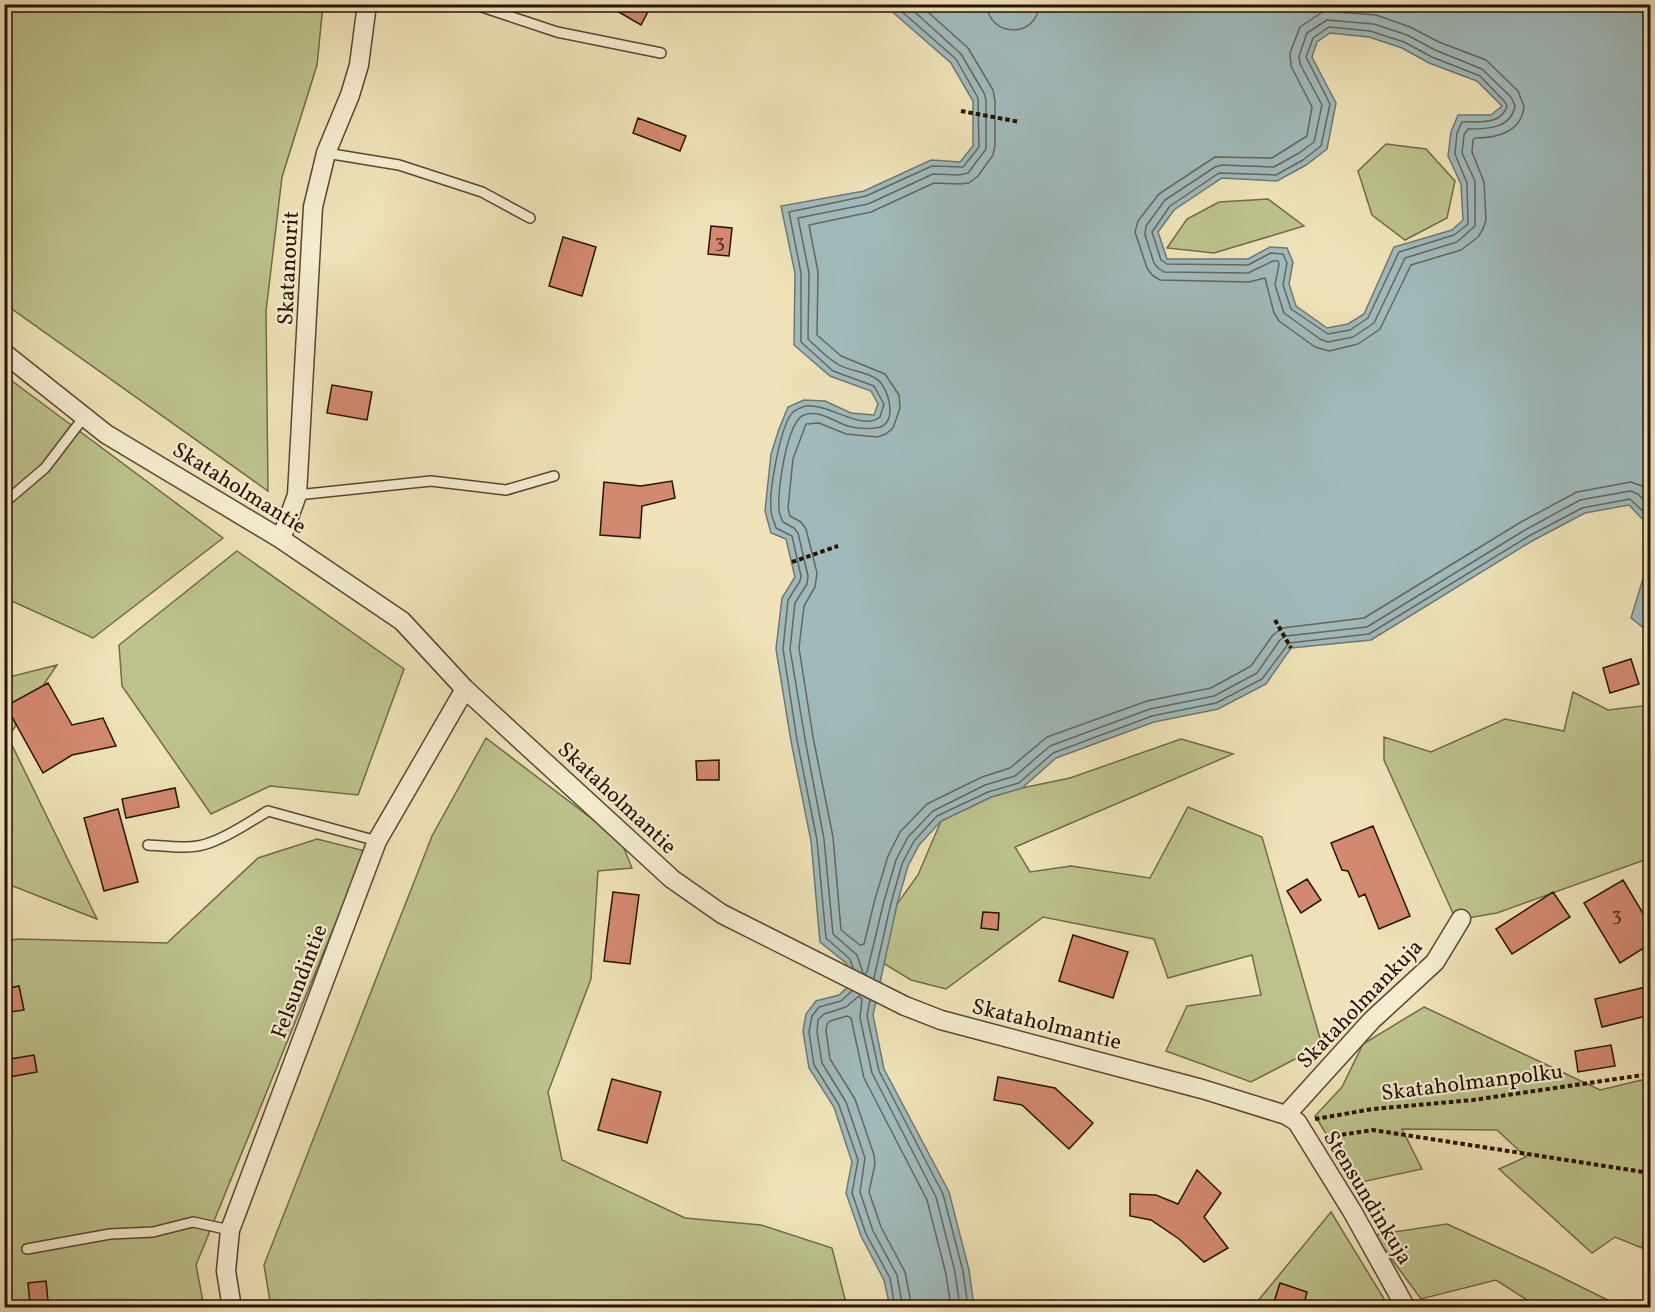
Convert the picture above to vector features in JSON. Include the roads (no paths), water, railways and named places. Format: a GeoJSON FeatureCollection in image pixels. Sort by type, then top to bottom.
{"type":"FeatureCollection","features":[{"type":"Feature","properties":{"kind":"street","name":"Skatanourit"},"geometry":{"type":"LineString","coordinates":[[281,539],[297,495],[313,207],[326,153],[350,95],[359,66],[367,4]]}},
{"type":"Feature","properties":{"kind":"street","name":"Skataholmantie"},"geometry":{"type":"LineString","coordinates":[[4,353],[106,434],[281,539],[402,621],[465,688],[672,879],[722,914],[905,1006],[941,1020],[1181,1083],[1291,1119]]}},
{"type":"Feature","properties":{"kind":"street","name":"Felsundintie"},"geometry":{"type":"LineString","coordinates":[[232,1308],[226,1271],[230,1230],[377,841],[465,688]]}},
{"type":"Feature","properties":{"kind":"street","name":"Skataholmankuja"},"geometry":{"type":"LineString","coordinates":[[1291,1119],[1372,1020],[1435,962],[1461,919]]}},
{"type":"Feature","properties":{"kind":"street","name":"Stensundinkuja"},"geometry":{"type":"LineString","coordinates":[[1291,1119],[1352,1210],[1406,1308]]}},
{"type":"Feature","properties":{"kind":"lane"},"geometry":{"type":"LineString","coordinates":[[473,4],[557,32],[661,53]]}},
{"type":"Feature","properties":{"kind":"lane"},"geometry":{"type":"LineString","coordinates":[[326,153],[399,165],[420,171],[482,192],[530,218]]}},
{"type":"Feature","properties":{"kind":"lane"},"geometry":{"type":"LineString","coordinates":[[4,502],[45,468],[84,417]]}},
{"type":"Feature","properties":{"kind":"lane"},"geometry":{"type":"LineString","coordinates":[[297,495],[431,481],[506,490],[554,476]]}},
{"type":"Feature","properties":{"kind":"lane"},"geometry":{"type":"LineString","coordinates":[[148,845],[208,844],[268,811],[377,841]]}},
{"type":"Feature","properties":{"kind":"lane"},"geometry":{"type":"LineString","coordinates":[[27,1249],[110,1234],[153,1232],[193,1222],[230,1230]]}},
{"type":"Feature","properties":{"kind":"water"},"geometry":{"type":"Polygon","coordinates":[[[898,4],[989,4],[1016,8],[1018,4],[1650,5],[1650,527],[1629,505],[1585,513],[1532,541],[1371,640],[1291,648],[1266,684],[1218,709],[1154,722],[1056,758],[1022,788],[991,797],[941,821],[919,845],[908,866],[897,904],[873,1015],[884,1069],[949,1192],[969,1270],[974,1307],[890,1307],[884,1280],[861,1236],[846,1193],[852,1162],[834,1107],[809,1068],[803,1031],[806,1014],[816,1001],[839,995],[851,984],[846,963],[820,942],[811,841],[776,649],[782,598],[795,577],[786,539],[771,533],[765,511],[771,454],[788,407],[804,400],[825,401],[851,413],[874,415],[878,404],[871,391],[830,376],[794,345],[795,273],[781,206],[864,191],[931,160],[960,162],[973,146],[973,101],[951,63],[889,9],[898,4]],[[1330,33],[1317,42],[1312,57],[1336,103],[1327,149],[1306,165],[1277,181],[1222,178],[1174,210],[1158,232],[1167,259],[1248,259],[1270,247],[1287,248],[1293,262],[1289,284],[1296,306],[1327,328],[1348,324],[1364,314],[1394,247],[1452,230],[1463,220],[1461,184],[1448,156],[1451,132],[1458,115],[1491,115],[1502,106],[1477,81],[1429,63],[1402,48],[1369,37],[1330,33]]]}},
{"type":"Feature","properties":{"kind":"water"},"geometry":{"type":"Polygon","coordinates":[[[1650,527],[1650,633],[1631,618],[1646,569],[1650,527]]]}}]}
